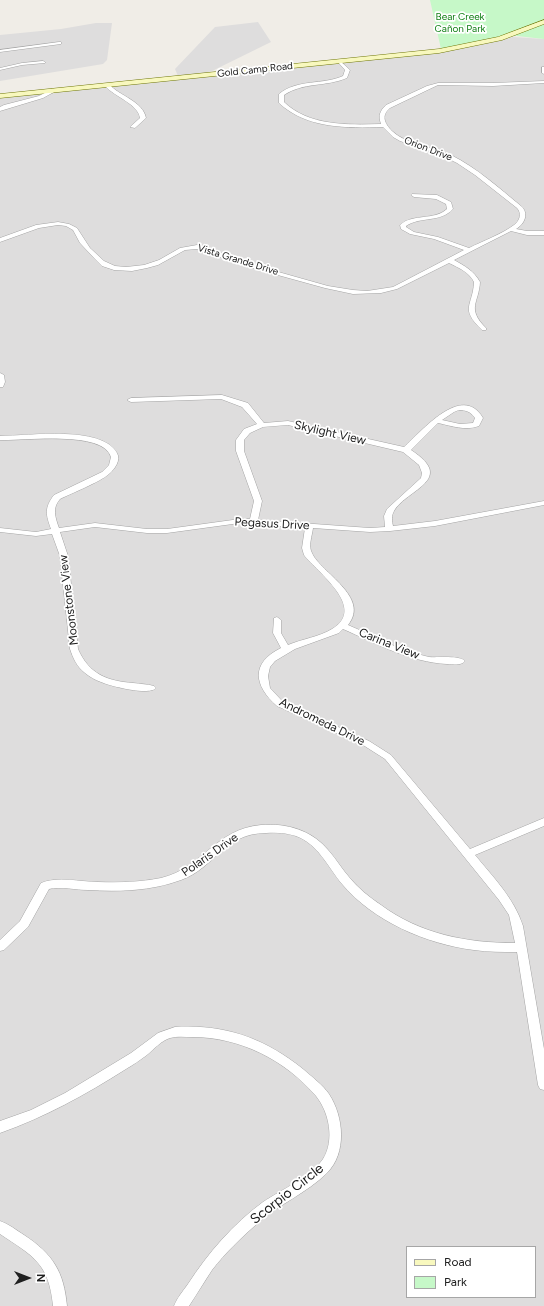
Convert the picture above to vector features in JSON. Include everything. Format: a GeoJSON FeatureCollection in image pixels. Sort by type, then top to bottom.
{"type":"FeatureCollection","features":[{"type":"Feature","properties":{"kind":"street","name":"Gold Camp Road"},"geometry":{"type":"LineString","coordinates":[[0,96],[439,51],[478,44],[510,36],[544,22]]}},
{"type":"Feature","properties":{"kind":"street"},"geometry":{"type":"LineString","coordinates":[[0,51],[59,43]]}},
{"type":"Feature","properties":{"kind":"street"},"geometry":{"type":"LineString","coordinates":[[339,61],[348,70],[345,77],[289,89],[282,94],[281,100],[287,109],[300,116],[324,123],[352,126],[384,125],[382,114],[386,107],[396,101],[432,86],[451,83],[488,85],[544,82]]}},
{"type":"Feature","properties":{"kind":"street"},"geometry":{"type":"LineString","coordinates":[[0,70],[22,64],[43,62]]}},
{"type":"Feature","properties":{"kind":"street"},"geometry":{"type":"LineString","coordinates":[[544,68],[544,73]]}},
{"type":"Feature","properties":{"kind":"street"},"geometry":{"type":"LineString","coordinates":[[107,85],[114,94],[137,107],[142,112],[143,118],[133,127]]}},
{"type":"Feature","properties":{"kind":"street"},"geometry":{"type":"LineString","coordinates":[[0,109],[10,104],[45,96],[52,91]]}},
{"type":"Feature","properties":{"kind":"street","name":"Orion Drive"},"geometry":{"type":"LineString","coordinates":[[384,125],[391,133],[399,138],[436,150],[458,161],[519,207],[523,213],[522,218],[518,225],[510,229]]}},
{"type":"Feature","properties":{"kind":"street"},"geometry":{"type":"LineString","coordinates":[[414,195],[441,198],[449,203],[450,209],[439,216],[409,221],[403,225],[403,228],[412,233],[436,238],[469,250]]}},
{"type":"Feature","properties":{"kind":"street","name":"Vista Grande Drive"},"geometry":{"type":"LineString","coordinates":[[0,240],[46,225],[65,224],[74,228],[78,232],[86,247],[97,259],[113,268],[127,269],[144,267],[162,261],[184,248],[198,247],[205,248],[245,264],[338,290],[357,293],[377,292],[396,288],[510,229]]}},
{"type":"Feature","properties":{"kind":"street"},"geometry":{"type":"LineString","coordinates":[[510,229],[527,234],[544,233]]}},
{"type":"Feature","properties":{"kind":"street"},"geometry":{"type":"LineString","coordinates":[[449,260],[468,270],[476,277],[478,286],[472,302],[472,310],[475,319],[484,329]]}},
{"type":"Feature","properties":{"kind":"street"},"geometry":{"type":"LineString","coordinates":[[0,375],[0,385]]}},
{"type":"Feature","properties":{"kind":"street"},"geometry":{"type":"LineString","coordinates":[[131,400],[201,397],[222,398],[245,405],[262,425]]}},
{"type":"Feature","properties":{"kind":"street"},"geometry":{"type":"LineString","coordinates":[[406,450],[449,411],[457,408],[470,410],[475,412],[479,418],[476,424],[466,426],[438,421]]}},
{"type":"Feature","properties":{"kind":"street","name":"Skylight View"},"geometry":{"type":"LineString","coordinates":[[254,521],[258,501],[239,445],[240,440],[248,431],[262,425],[279,423],[297,425],[406,450],[415,456],[425,467],[425,478],[418,487],[391,510],[388,516],[390,529]]}},
{"type":"Feature","properties":{"kind":"street","name":"Moonstone View"},"geometry":{"type":"LineString","coordinates":[[0,438],[84,438],[100,441],[106,444],[114,452],[114,464],[111,470],[64,493],[53,502],[50,514],[65,562],[74,649],[77,659],[84,668],[101,680],[128,686],[151,688]]}},
{"type":"Feature","properties":{"kind":"street","name":"Pegasus Drive"},"geometry":{"type":"LineString","coordinates":[[0,530],[31,534],[95,525],[147,531],[167,531],[231,522],[254,521],[370,530],[390,529],[422,525],[544,502]]}},
{"type":"Feature","properties":{"kind":"street"},"geometry":{"type":"LineString","coordinates":[[309,526],[306,548],[308,555],[344,594],[347,600],[349,612],[348,618],[343,626]]}},
{"type":"Feature","properties":{"kind":"street"},"geometry":{"type":"LineString","coordinates":[[277,620],[277,632],[286,649]]}},
{"type":"Feature","properties":{"kind":"street","name":"Andromeda Drive"},"geometry":{"type":"LineString","coordinates":[[343,626],[326,636],[286,649],[273,657],[265,666],[263,681],[265,689],[280,704],[366,743],[388,757],[510,906],[518,926],[522,947],[544,1085]]}},
{"type":"Feature","properties":{"kind":"street","name":"Carina View"},"geometry":{"type":"LineString","coordinates":[[343,626],[407,654],[430,660],[460,661]]}},
{"type":"Feature","properties":{"kind":"street"},"geometry":{"type":"LineString","coordinates":[[468,854],[544,822]]}},
{"type":"Feature","properties":{"kind":"street","name":"Polaris Drive"},"geometry":{"type":"LineString","coordinates":[[0,947],[24,924],[35,906],[42,889],[50,884],[131,888],[154,884],[180,876],[193,869],[227,840],[238,834],[251,830],[276,829],[302,835],[315,842],[325,852],[352,888],[386,915],[406,926],[444,940],[468,945],[522,947]]}},
{"type":"Feature","properties":{"kind":"street","name":"Scorpio Circle"},"geometry":{"type":"LineString","coordinates":[[0,1127],[22,1120],[55,1105],[141,1054],[168,1033],[200,1031],[221,1032],[237,1036],[278,1057],[300,1072],[320,1091],[333,1115],[335,1128],[335,1139],[327,1164],[319,1173],[281,1197],[261,1212],[230,1241],[209,1265],[181,1306]]}},
{"type":"Feature","properties":{"kind":"street"},"geometry":{"type":"LineString","coordinates":[[0,1227],[38,1252],[49,1264],[57,1279],[60,1306]]}},
{"type":"Feature","properties":{"kind":"shaded area"},"geometry":{"type":"Polygon","coordinates":[[[258,22],[271,42],[208,73],[178,76],[175,69],[215,27],[258,22]]]}},
{"type":"Feature","properties":{"kind":"shaded area"},"geometry":{"type":"Polygon","coordinates":[[[96,23],[112,23],[107,60],[103,64],[0,81],[0,35],[61,29],[96,23]]]}},
{"type":"Feature","properties":{"kind":"shaded area"},"geometry":{"type":"Polygon","coordinates":[[[513,37],[544,39],[544,1306],[0,1306],[0,97],[428,53],[475,46],[513,37]]]}},
{"type":"Feature","properties":{"kind":"green space","name":"Bear Creek Cañon Park"},"geometry":{"type":"Polygon","coordinates":[[[430,0],[544,0],[544,39],[508,35],[441,49],[430,0]]]}}]}
